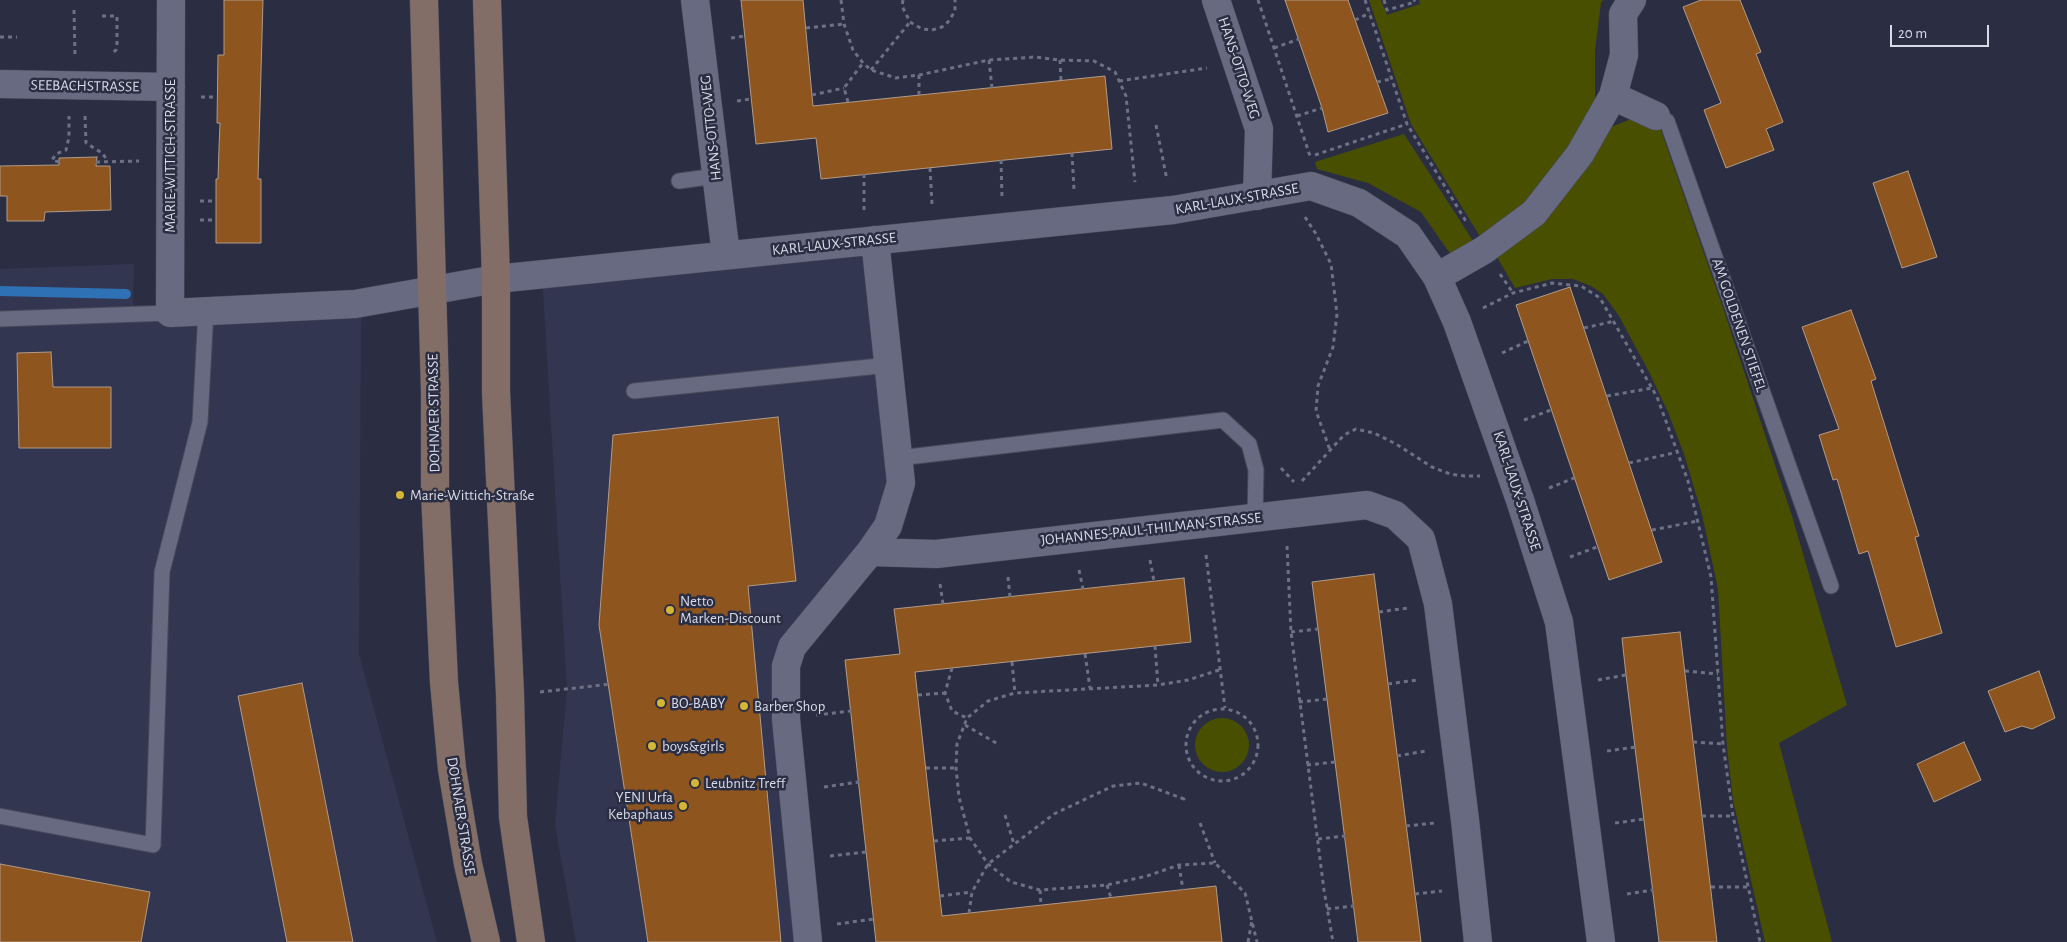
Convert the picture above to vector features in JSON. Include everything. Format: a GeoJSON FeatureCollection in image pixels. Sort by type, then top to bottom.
{"type":"FeatureCollection","features":[{"type":"Feature","properties":{"kind":"main road","name":"DOHNAER STRASSE"},"geometry":{"type":"LineString","coordinates":[[424,0],[432,290],[435,492],[444,682],[453,779],[468,864],[486,942]]}},
{"type":"Feature","properties":{"kind":"main road"},"geometry":{"type":"LineString","coordinates":[[487,0],[496,279],[496,392],[510,694],[512,817],[531,942]]}},
{"type":"Feature","properties":{"kind":"street","name":"MARIE-WITTICH-STRASSE"},"geometry":{"type":"LineString","coordinates":[[170,313],[171,0]]}},
{"type":"Feature","properties":{"kind":"street","name":"HANS-OTTO-WEG"},"geometry":{"type":"LineString","coordinates":[[695,0],[726,256]]}},
{"type":"Feature","properties":{"kind":"street","name":"HANS-OTTO-WEG"},"geometry":{"type":"LineString","coordinates":[[1216,0],[1259,129],[1257,196]]}},
{"type":"Feature","properties":{"kind":"street"},"geometry":{"type":"LineString","coordinates":[[1437,277],[1484,250],[1534,213],[1580,154],[1613,96],[1624,56],[1623,14],[1632,0]]}},
{"type":"Feature","properties":{"kind":"street","name":"SEEBACHSTRASSE"},"geometry":{"type":"LineString","coordinates":[[0,84],[171,87]]}},
{"type":"Feature","properties":{"kind":"street","name":"AM GOLDENEN STIEFEL"},"geometry":{"type":"LineString","coordinates":[[1613,96],[1656,116]]}},
{"type":"Feature","properties":{"kind":"street","name":"KARL-LAUX-STRASSE"},"geometry":{"type":"LineString","coordinates":[[496,279],[1138,214],[1173,210],[1298,188],[1359,203],[1408,235],[1437,277],[1457,322],[1520,500],[1559,622],[1601,942]]}},
{"type":"Feature","properties":{"kind":"street"},"geometry":{"type":"LineString","coordinates":[[808,942],[786,719],[786,666],[792,647],[870,552],[888,526],[901,483],[875,240]]}},
{"type":"Feature","properties":{"kind":"street"},"geometry":{"type":"LineString","coordinates":[[170,313],[355,304],[496,279]]}},
{"type":"Feature","properties":{"kind":"street","name":"JOHANNES-PAUL-THILMAN-STRASSE"},"geometry":{"type":"LineString","coordinates":[[870,552],[936,554],[1368,504],[1395,515],[1421,539],[1438,604],[1464,810],[1478,942]]}},
{"type":"Feature","properties":{"kind":"lane","name":"AM GOLDENEN STIEFEL"},"geometry":{"type":"LineString","coordinates":[[1656,116],[1667,121],[1831,586]]}},
{"type":"Feature","properties":{"kind":"lane"},"geometry":{"type":"LineString","coordinates":[[679,181],[716,176]]}},
{"type":"Feature","properties":{"kind":"lane"},"geometry":{"type":"LineString","coordinates":[[0,816],[153,845],[160,685],[162,572],[200,422],[206,310]]}},
{"type":"Feature","properties":{"kind":"lane"},"geometry":{"type":"LineString","coordinates":[[0,319],[170,313]]}},
{"type":"Feature","properties":{"kind":"lane"},"geometry":{"type":"LineString","coordinates":[[634,391],[889,365]]}},
{"type":"Feature","properties":{"kind":"lane"},"geometry":{"type":"LineString","coordinates":[[899,458],[1223,420],[1248,444],[1256,470],[1254,518]]}},
{"type":"Feature","properties":{"kind":"path"},"geometry":{"type":"LineString","coordinates":[[841,0],[844,24],[853,50],[871,70],[896,78],[989,60],[1035,57],[1094,61],[1116,72],[1126,96],[1138,214]]}},
{"type":"Feature","properties":{"kind":"path"},"geometry":{"type":"LineString","coordinates":[[903,0],[902,6],[910,22],[922,30],[942,27],[953,15],[955,0]]}},
{"type":"Feature","properties":{"kind":"path"},"geometry":{"type":"LineString","coordinates":[[1258,0],[1310,156],[1298,188],[1316,234],[1331,264],[1337,314],[1333,346],[1318,386],[1316,411],[1330,450]]}},
{"type":"Feature","properties":{"kind":"path"},"geometry":{"type":"LineString","coordinates":[[1365,0],[1407,124],[1484,250],[1513,293]]}},
{"type":"Feature","properties":{"kind":"path"},"geometry":{"type":"LineString","coordinates":[[1384,0],[1387,10],[1415,2],[1414,0]]}},
{"type":"Feature","properties":{"kind":"path"},"geometry":{"type":"LineString","coordinates":[[74,10],[83,86],[86,143],[102,153],[108,161]]}},
{"type":"Feature","properties":{"kind":"path"},"geometry":{"type":"LineString","coordinates":[[1355,20],[1370,13]]}},
{"type":"Feature","properties":{"kind":"path"},"geometry":{"type":"LineString","coordinates":[[59,162],[52,160],[56,154],[66,150],[83,86],[102,61],[116,50],[118,44],[117,16],[102,16]]}},
{"type":"Feature","properties":{"kind":"path"},"geometry":{"type":"LineString","coordinates":[[871,70],[910,22]]}},
{"type":"Feature","properties":{"kind":"path"},"geometry":{"type":"LineString","coordinates":[[806,28],[844,24]]}},
{"type":"Feature","properties":{"kind":"path"},"geometry":{"type":"LineString","coordinates":[[734,38],[745,36]]}},
{"type":"Feature","properties":{"kind":"path"},"geometry":{"type":"LineString","coordinates":[[0,37],[16,37]]}},
{"type":"Feature","properties":{"kind":"path"},"geometry":{"type":"LineString","coordinates":[[1274,48],[1298,39]]}},
{"type":"Feature","properties":{"kind":"path"},"geometry":{"type":"LineString","coordinates":[[989,60],[992,88]]}},
{"type":"Feature","properties":{"kind":"path"},"geometry":{"type":"LineString","coordinates":[[1060,60],[1061,81]]}},
{"type":"Feature","properties":{"kind":"path"},"geometry":{"type":"LineString","coordinates":[[812,95],[844,88],[863,63]]}},
{"type":"Feature","properties":{"kind":"path"},"geometry":{"type":"LineString","coordinates":[[1119,82],[1182,72]]}},
{"type":"Feature","properties":{"kind":"path"},"geometry":{"type":"LineString","coordinates":[[919,75],[919,95]]}},
{"type":"Feature","properties":{"kind":"path"},"geometry":{"type":"LineString","coordinates":[[1377,82],[1392,79]]}},
{"type":"Feature","properties":{"kind":"path"},"geometry":{"type":"LineString","coordinates":[[844,88],[848,102]]}},
{"type":"Feature","properties":{"kind":"path"},"geometry":{"type":"LineString","coordinates":[[741,101],[751,99]]}},
{"type":"Feature","properties":{"kind":"path"},"geometry":{"type":"LineString","coordinates":[[1297,116],[1322,108]]}},
{"type":"Feature","properties":{"kind":"path"},"geometry":{"type":"LineString","coordinates":[[1310,156],[1407,124]]}},
{"type":"Feature","properties":{"kind":"path"},"geometry":{"type":"LineString","coordinates":[[1156,125],[1173,210]]}},
{"type":"Feature","properties":{"kind":"path"},"geometry":{"type":"LineString","coordinates":[[96,162],[170,160]]}},
{"type":"Feature","properties":{"kind":"path"},"geometry":{"type":"LineString","coordinates":[[930,168],[932,209]]}},
{"type":"Feature","properties":{"kind":"path"},"geometry":{"type":"LineString","coordinates":[[864,174],[864,210]]}},
{"type":"Feature","properties":{"kind":"path"},"geometry":{"type":"LineString","coordinates":[[1457,322],[1513,293],[1552,283],[1581,286],[1600,298],[1652,388],[1688,481],[1711,577],[1723,744],[1733,816],[1760,942]]}},
{"type":"Feature","properties":{"kind":"path"},"geometry":{"type":"LineString","coordinates":[[1584,328],[1615,321]]}},
{"type":"Feature","properties":{"kind":"path"},"geometry":{"type":"LineString","coordinates":[[1607,396],[1652,388]]}},
{"type":"Feature","properties":{"kind":"path"},"geometry":{"type":"LineString","coordinates":[[1305,478],[1344,435],[1356,429],[1374,432],[1432,467],[1450,474],[1477,477]]}},
{"type":"Feature","properties":{"kind":"path"},"geometry":{"type":"LineString","coordinates":[[1629,463],[1678,452]]}},
{"type":"Feature","properties":{"kind":"path"},"geometry":{"type":"LineString","coordinates":[[1280,468],[1298,486]]}},
{"type":"Feature","properties":{"kind":"path"},"geometry":{"type":"LineString","coordinates":[[1652,530],[1698,521]]}},
{"type":"Feature","properties":{"kind":"path"},"geometry":{"type":"LineString","coordinates":[[1203,523],[1225,708]]}},
{"type":"Feature","properties":{"kind":"path"},"geometry":{"type":"LineString","coordinates":[[1288,559],[1291,632],[1299,702],[1333,942]]}},
{"type":"Feature","properties":{"kind":"path"},"geometry":{"type":"LineString","coordinates":[[1008,579],[1010,597]]}},
{"type":"Feature","properties":{"kind":"path"},"geometry":{"type":"LineString","coordinates":[[941,591],[943,604]]}},
{"type":"Feature","properties":{"kind":"path"},"geometry":{"type":"LineString","coordinates":[[1291,632],[1318,629]]}},
{"type":"Feature","properties":{"kind":"path"},"geometry":{"type":"LineString","coordinates":[[1155,646],[1158,685]]}},
{"type":"Feature","properties":{"kind":"path"},"geometry":{"type":"LineString","coordinates":[[1085,654],[1090,688]]}},
{"type":"Feature","properties":{"kind":"path"},"geometry":{"type":"LineString","coordinates":[[1012,662],[1015,692]]}},
{"type":"Feature","properties":{"kind":"path"},"geometry":{"type":"LineString","coordinates":[[952,668],[946,693],[952,711],[967,718]]}},
{"type":"Feature","properties":{"kind":"path"},"geometry":{"type":"LineString","coordinates":[[1215,863],[1179,865],[1147,876],[1107,885],[1040,890],[1011,882],[988,864],[970,838],[959,798],[956,768],[957,744],[967,718],[988,701],[1015,692],[1158,685],[1188,680],[1219,670]]}},
{"type":"Feature","properties":{"kind":"path"},"geometry":{"type":"LineString","coordinates":[[1685,671],[1718,674]]}},
{"type":"Feature","properties":{"kind":"path"},"geometry":{"type":"LineString","coordinates":[[510,694],[611,684]]}},
{"type":"Feature","properties":{"kind":"path"},"geometry":{"type":"LineString","coordinates":[[918,695],[946,693]]}},
{"type":"Feature","properties":{"kind":"path"},"geometry":{"type":"LineString","coordinates":[[1299,702],[1327,699]]}},
{"type":"Feature","properties":{"kind":"path"},"geometry":{"type":"LineString","coordinates":[[1225,708],[1241,713],[1253,725],[1258,736],[1258,750],[1250,769],[1236,779],[1221,782],[1204,777],[1194,770],[1188,760],[1185,748],[1186,737],[1192,722],[1199,715],[1209,710],[1225,708]]}},
{"type":"Feature","properties":{"kind":"path"},"geometry":{"type":"LineString","coordinates":[[827,714],[851,711]]}},
{"type":"Feature","properties":{"kind":"path"},"geometry":{"type":"LineString","coordinates":[[965,725],[998,744]]}},
{"type":"Feature","properties":{"kind":"path"},"geometry":{"type":"LineString","coordinates":[[1693,742],[1723,744]]}},
{"type":"Feature","properties":{"kind":"path"},"geometry":{"type":"LineString","coordinates":[[1307,765],[1335,762]]}},
{"type":"Feature","properties":{"kind":"path"},"geometry":{"type":"LineString","coordinates":[[926,768],[956,768]]}},
{"type":"Feature","properties":{"kind":"path"},"geometry":{"type":"LineString","coordinates":[[826,786],[859,782]]}},
{"type":"Feature","properties":{"kind":"path"},"geometry":{"type":"LineString","coordinates":[[970,913],[972,892],[988,864],[1054,814],[1113,786],[1141,783],[1184,800],[1180,797]]}},
{"type":"Feature","properties":{"kind":"path"},"geometry":{"type":"LineString","coordinates":[[1005,815],[1014,844]]}},
{"type":"Feature","properties":{"kind":"path"},"geometry":{"type":"LineString","coordinates":[[1702,816],[1733,816]]}},
{"type":"Feature","properties":{"kind":"path"},"geometry":{"type":"LineString","coordinates":[[1200,823],[1215,863],[1245,893],[1257,942]]}},
{"type":"Feature","properties":{"kind":"path"},"geometry":{"type":"LineString","coordinates":[[1318,839],[1344,836]]}},
{"type":"Feature","properties":{"kind":"path"},"geometry":{"type":"LineString","coordinates":[[934,841],[970,838]]}},
{"type":"Feature","properties":{"kind":"path"},"geometry":{"type":"LineString","coordinates":[[837,856],[866,852]]}},
{"type":"Feature","properties":{"kind":"path"},"geometry":{"type":"LineString","coordinates":[[1179,865],[1183,890]]}},
{"type":"Feature","properties":{"kind":"path"},"geometry":{"type":"LineString","coordinates":[[1107,885],[1111,898]]}},
{"type":"Feature","properties":{"kind":"path"},"geometry":{"type":"LineString","coordinates":[[1711,887],[1748,887]]}},
{"type":"Feature","properties":{"kind":"path"},"geometry":{"type":"LineString","coordinates":[[1040,890],[1041,905]]}},
{"type":"Feature","properties":{"kind":"path"},"geometry":{"type":"LineString","coordinates":[[1415,894],[1436,891]]}},
{"type":"Feature","properties":{"kind":"path"},"geometry":{"type":"LineString","coordinates":[[940,896],[972,892]]}},
{"type":"Feature","properties":{"kind":"path"},"geometry":{"type":"LineString","coordinates":[[1327,909],[1354,906]]}},
{"type":"Feature","properties":{"kind":"path"},"geometry":{"type":"LineString","coordinates":[[1248,942],[1252,917]]}},
{"type":"Feature","properties":{"kind":"path"},"geometry":{"type":"LineString","coordinates":[[848,923],[874,920]]}},
{"type":"Feature","properties":{"kind":"shaded area"},"geometry":{"type":"Polygon","coordinates":[[[865,241],[901,483],[793,647],[808,942],[576,942],[555,825],[567,689],[542,274],[865,241]]]}},
{"type":"Feature","properties":{"kind":"shaded area"},"geometry":{"type":"Polygon","coordinates":[[[134,264],[133,309],[361,309],[359,654],[437,942],[0,942],[0,269],[134,264]]]}},
{"type":"Feature","properties":{"kind":"green space"},"geometry":{"type":"Polygon","coordinates":[[[1369,0],[1381,0],[1387,15],[1420,4],[1419,0],[1603,0],[1601,3],[1595,50],[1595,101],[1539,198],[1484,243],[1411,124],[1369,0]]]}},
{"type":"Feature","properties":{"kind":"green space"},"geometry":{"type":"Polygon","coordinates":[[[1636,117],[1658,122],[1722,305],[1792,516],[1847,705],[1779,743],[1832,942],[1765,942],[1733,800],[1727,747],[1718,589],[1702,514],[1684,454],[1668,412],[1649,372],[1619,316],[1603,294],[1591,286],[1573,279],[1552,279],[1515,288],[1497,257],[1560,202],[1611,127],[1636,117]]]}},
{"type":"Feature","properties":{"kind":"green space"},"geometry":{"type":"Polygon","coordinates":[[[1404,134],[1477,247],[1454,259],[1421,212],[1368,183],[1317,169],[1315,162],[1404,134]]]}},
{"type":"Feature","properties":{"kind":"green space"},"geometry":{"type":"Polygon","coordinates":[[[1222,718],[1232,720],[1241,726],[1247,735],[1249,745],[1247,755],[1241,764],[1232,770],[1222,772],[1212,770],[1203,764],[1197,755],[1195,745],[1197,735],[1203,726],[1212,720],[1222,718]]]}},
{"type":"Feature","properties":{"kind":"building"},"geometry":{"type":"Polygon","coordinates":[[[224,0],[263,0],[258,179],[261,179],[261,243],[216,243],[216,179],[218,179],[220,123],[217,123],[218,55],[224,55],[224,0]]]}},
{"type":"Feature","properties":{"kind":"building"},"geometry":{"type":"Polygon","coordinates":[[[741,0],[803,0],[813,106],[1105,76],[1112,149],[821,179],[816,138],[756,144],[741,0]]]}},
{"type":"Feature","properties":{"kind":"building"},"geometry":{"type":"Polygon","coordinates":[[[1285,0],[1348,0],[1388,113],[1328,132],[1322,108],[1285,0]]]}},
{"type":"Feature","properties":{"kind":"building"},"geometry":{"type":"Polygon","coordinates":[[[1701,0],[1740,0],[1761,52],[1756,54],[1783,122],[1766,129],[1774,150],[1726,168],[1704,110],[1721,103],[1683,7],[1701,0]]]}},
{"type":"Feature","properties":{"kind":"building"},"geometry":{"type":"Polygon","coordinates":[[[97,157],[96,166],[110,166],[111,210],[45,212],[44,221],[7,221],[7,196],[0,196],[0,166],[59,165],[59,158],[97,157]]]}},
{"type":"Feature","properties":{"kind":"building"},"geometry":{"type":"Polygon","coordinates":[[[1908,171],[1937,257],[1902,268],[1873,183],[1908,171]]]}},
{"type":"Feature","properties":{"kind":"building"},"geometry":{"type":"Polygon","coordinates":[[[1570,287],[1662,562],[1609,580],[1516,305],[1570,287]]]}},
{"type":"Feature","properties":{"kind":"building"},"geometry":{"type":"Polygon","coordinates":[[[1851,310],[1876,379],[1871,381],[1919,536],[1915,537],[1942,633],[1896,647],[1868,551],[1859,554],[1837,479],[1833,480],[1819,435],[1839,429],[1802,327],[1851,310]]]}},
{"type":"Feature","properties":{"kind":"building"},"geometry":{"type":"Polygon","coordinates":[[[51,352],[53,387],[111,387],[111,448],[19,448],[17,353],[51,352]]]}},
{"type":"Feature","properties":{"kind":"building","name":"Leubnitz Treff"},"geometry":{"type":"Polygon","coordinates":[[[778,417],[796,581],[748,586],[781,942],[648,942],[599,625],[613,435],[778,417]]]}},
{"type":"Feature","properties":{"kind":"building"},"geometry":{"type":"Polygon","coordinates":[[[1374,574],[1421,942],[1358,942],[1312,582],[1374,574]]]}},
{"type":"Feature","properties":{"kind":"building"},"geometry":{"type":"Polygon","coordinates":[[[1184,578],[1191,642],[915,672],[942,916],[1216,886],[1222,942],[876,942],[845,660],[900,654],[894,609],[1184,578]]]}},
{"type":"Feature","properties":{"kind":"building"},"geometry":{"type":"Polygon","coordinates":[[[1680,632],[1717,942],[1659,942],[1626,675],[1622,638],[1680,632]]]}},
{"type":"Feature","properties":{"kind":"building"},"geometry":{"type":"Polygon","coordinates":[[[2039,671],[2055,718],[2032,729],[2022,726],[2005,732],[1988,691],[2039,671]]]}},
{"type":"Feature","properties":{"kind":"building"},"geometry":{"type":"Polygon","coordinates":[[[302,683],[353,942],[287,942],[238,696],[302,683]]]}},
{"type":"Feature","properties":{"kind":"building"},"geometry":{"type":"Polygon","coordinates":[[[1964,742],[1981,780],[1934,802],[1917,764],[1964,742]]]}},
{"type":"Feature","properties":{"kind":"building"},"geometry":{"type":"Polygon","coordinates":[[[0,864],[150,892],[141,942],[0,942],[0,864]]]}},
{"type":"Feature","properties":{"kind":"waterway"},"geometry":{"type":"LineString","coordinates":[[0,291],[126,294]]}},
{"type":"Feature","properties":{"kind":"place","name":"Marie-Wittich-Straße"},"geometry":{"type":"Point","coordinates":[400,495]}},
{"type":"Feature","properties":{"kind":"place","name":"Netto Marken-Discount"},"geometry":{"type":"Point","coordinates":[670,610]}},
{"type":"Feature","properties":{"kind":"place","name":"BO-BABY"},"geometry":{"type":"Point","coordinates":[661,703]}},
{"type":"Feature","properties":{"kind":"place","name":"Barber Shop"},"geometry":{"type":"Point","coordinates":[744,706]}},
{"type":"Feature","properties":{"kind":"place","name":"boys&girls"},"geometry":{"type":"Point","coordinates":[652,746]}},
{"type":"Feature","properties":{"kind":"place","name":"Leubnitz Treff"},"geometry":{"type":"Point","coordinates":[695,783]}},
{"type":"Feature","properties":{"kind":"place","name":"YENI Urfa Kebaphaus"},"geometry":{"type":"Point","coordinates":[683,806]}}]}
